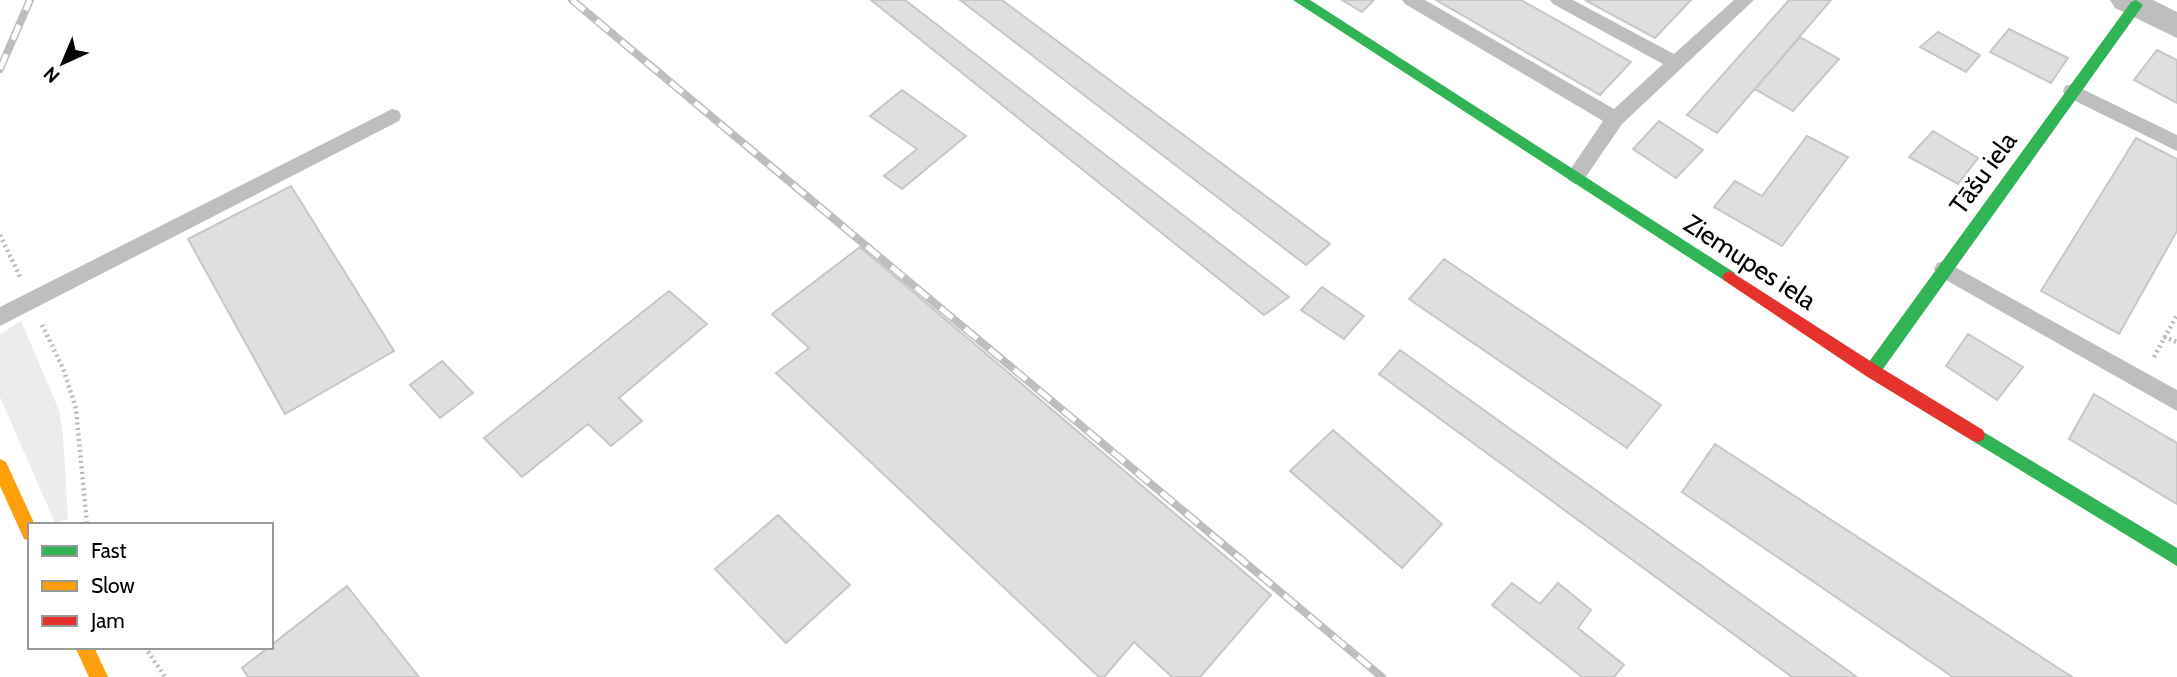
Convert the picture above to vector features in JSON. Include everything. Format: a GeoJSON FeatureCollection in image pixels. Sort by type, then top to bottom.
{"type":"FeatureCollection","features":[{"type":"Feature","properties":{"kind":"street","name":"Ziemupes iela"},"geometry":{"type":"LineString","coordinates":[[1300,0],[1576,176],[1871,371],[2177,558]]}},
{"type":"Feature","properties":{"kind":"street"},"geometry":{"type":"LineString","coordinates":[[2131,2],[2177,26]]}},
{"type":"Feature","properties":{"kind":"street","name":"Tāšu iela"},"geometry":{"type":"LineString","coordinates":[[1871,371],[2073,92],[2131,2]]}},
{"type":"Feature","properties":{"kind":"street"},"geometry":{"type":"LineString","coordinates":[[0,467],[28,529]]}},
{"type":"Feature","properties":{"kind":"street"},"geometry":{"type":"LineString","coordinates":[[86,649],[99,677]]}},
{"type":"Feature","properties":{"kind":"lane"},"geometry":{"type":"LineString","coordinates":[[1411,0],[1615,119]]}},
{"type":"Feature","properties":{"kind":"lane"},"geometry":{"type":"LineString","coordinates":[[1559,0],[1676,63]]}},
{"type":"Feature","properties":{"kind":"lane"},"geometry":{"type":"LineString","coordinates":[[1576,176],[1615,119],[1745,0]]}},
{"type":"Feature","properties":{"kind":"lane"},"geometry":{"type":"LineString","coordinates":[[2073,92],[2177,144]]}},
{"type":"Feature","properties":{"kind":"lane"},"geometry":{"type":"LineString","coordinates":[[0,317],[392,116]]}},
{"type":"Feature","properties":{"kind":"lane"},"geometry":{"type":"LineString","coordinates":[[1944,269],[2177,401]]}},
{"type":"Feature","properties":{"kind":"path"},"geometry":{"type":"LineString","coordinates":[[0,235],[63,368],[76,410],[88,523]]}},
{"type":"Feature","properties":{"kind":"path"},"geometry":{"type":"LineString","coordinates":[[2141,380],[2177,314]]}},
{"type":"Feature","properties":{"kind":"path"},"geometry":{"type":"LineString","coordinates":[[2164,337],[2177,342]]}},
{"type":"Feature","properties":{"kind":"path"},"geometry":{"type":"LineString","coordinates":[[146,649],[165,677]]}},
{"type":"Feature","properties":{"kind":"shaded area"},"geometry":{"type":"Polygon","coordinates":[[[21,321],[59,410],[68,519],[55,523],[0,397],[0,334],[21,321]]]}},
{"type":"Feature","properties":{"kind":"building"},"geometry":{"type":"Polygon","coordinates":[[[871,0],[905,0],[1289,297],[1264,315],[871,0]]]}},
{"type":"Feature","properties":{"kind":"building"},"geometry":{"type":"Polygon","coordinates":[[[960,0],[1002,0],[1330,244],[1306,265],[960,0]]]}},
{"type":"Feature","properties":{"kind":"building"},"geometry":{"type":"Polygon","coordinates":[[[1342,0],[1374,0],[1362,12],[1342,0]]]}},
{"type":"Feature","properties":{"kind":"building"},"geometry":{"type":"Polygon","coordinates":[[[1436,0],[1521,0],[1631,62],[1600,95],[1436,0]]]}},
{"type":"Feature","properties":{"kind":"building"},"geometry":{"type":"Polygon","coordinates":[[[1585,0],[1691,0],[1655,38],[1585,0]]]}},
{"type":"Feature","properties":{"kind":"building"},"geometry":{"type":"Polygon","coordinates":[[[1789,0],[1831,0],[1717,133],[1687,115],[1789,0]]]}},
{"type":"Feature","properties":{"kind":"building"},"geometry":{"type":"Polygon","coordinates":[[[2009,29],[2068,58],[2051,83],[1990,52],[2009,29]]]}},
{"type":"Feature","properties":{"kind":"building"},"geometry":{"type":"Polygon","coordinates":[[[1938,32],[1980,55],[1966,72],[1920,47],[1938,32]]]}},
{"type":"Feature","properties":{"kind":"building"},"geometry":{"type":"Polygon","coordinates":[[[1800,37],[1839,59],[1793,111],[1755,89],[1800,37]]]}},
{"type":"Feature","properties":{"kind":"building"},"geometry":{"type":"Polygon","coordinates":[[[2157,50],[2177,60],[2177,103],[2134,80],[2157,50]]]}},
{"type":"Feature","properties":{"kind":"building"},"geometry":{"type":"Polygon","coordinates":[[[902,90],[966,136],[902,189],[884,176],[917,149],[870,116],[902,90]]]}},
{"type":"Feature","properties":{"kind":"building"},"geometry":{"type":"Polygon","coordinates":[[[1659,121],[1703,150],[1676,178],[1633,149],[1659,121]]]}},
{"type":"Feature","properties":{"kind":"building"},"geometry":{"type":"Polygon","coordinates":[[[1933,131],[1978,158],[1958,184],[1909,157],[1933,131]]]}},
{"type":"Feature","properties":{"kind":"building"},"geometry":{"type":"Polygon","coordinates":[[[1807,136],[1848,157],[1782,246],[1714,207],[1735,181],[1762,196],[1807,136]]]}},
{"type":"Feature","properties":{"kind":"building"},"geometry":{"type":"Polygon","coordinates":[[[2136,138],[2177,159],[2177,231],[2119,334],[2041,291],[2136,138]]]}},
{"type":"Feature","properties":{"kind":"building"},"geometry":{"type":"Polygon","coordinates":[[[291,186],[394,351],[285,414],[188,239],[291,186]]]}},
{"type":"Feature","properties":{"kind":"building"},"geometry":{"type":"Polygon","coordinates":[[[860,247],[1271,595],[1200,677],[1172,677],[1134,642],[1104,677],[1099,677],[776,373],[809,348],[772,314],[860,247]]]}},
{"type":"Feature","properties":{"kind":"building"},"geometry":{"type":"Polygon","coordinates":[[[1444,259],[1661,405],[1627,448],[1409,299],[1444,259]]]}},
{"type":"Feature","properties":{"kind":"building"},"geometry":{"type":"Polygon","coordinates":[[[1322,287],[1364,316],[1344,339],[1301,310],[1322,287]]]}},
{"type":"Feature","properties":{"kind":"building"},"geometry":{"type":"Polygon","coordinates":[[[669,291],[707,324],[619,398],[642,421],[611,446],[588,424],[522,477],[484,438],[669,291]]]}},
{"type":"Feature","properties":{"kind":"building"},"geometry":{"type":"Polygon","coordinates":[[[1968,334],[2023,367],[1997,400],[1946,366],[1968,334]]]}},
{"type":"Feature","properties":{"kind":"building"},"geometry":{"type":"Polygon","coordinates":[[[1400,350],[1857,677],[1792,677],[1379,374],[1400,350]]]}},
{"type":"Feature","properties":{"kind":"building"},"geometry":{"type":"Polygon","coordinates":[[[442,361],[473,393],[440,418],[410,385],[442,361]]]}},
{"type":"Feature","properties":{"kind":"building"},"geometry":{"type":"Polygon","coordinates":[[[2094,394],[2177,443],[2177,504],[2069,439],[2094,394]]]}},
{"type":"Feature","properties":{"kind":"building"},"geometry":{"type":"Polygon","coordinates":[[[1333,430],[1442,524],[1402,568],[1290,471],[1333,430]]]}},
{"type":"Feature","properties":{"kind":"building"},"geometry":{"type":"Polygon","coordinates":[[[1715,444],[2072,677],[1953,677],[1682,492],[1715,444]]]}},
{"type":"Feature","properties":{"kind":"building"},"geometry":{"type":"Polygon","coordinates":[[[778,515],[850,585],[786,643],[715,569],[778,515]]]}},
{"type":"Feature","properties":{"kind":"building"},"geometry":{"type":"Polygon","coordinates":[[[1512,583],[1540,604],[1558,583],[1591,610],[1578,628],[1624,665],[1614,677],[1582,677],[1492,605],[1512,583]]]}},
{"type":"Feature","properties":{"kind":"building"},"geometry":{"type":"Polygon","coordinates":[[[347,586],[419,677],[248,677],[242,668],[266,649],[273,649],[273,644],[347,586]]]}},
{"type":"Feature","properties":{"kind":"railway"},"geometry":{"type":"LineString","coordinates":[[0,69],[30,0]]}},
{"type":"Feature","properties":{"kind":"railway"},"geometry":{"type":"LineString","coordinates":[[572,0],[1382,677]]}},
{"type":"Feature","properties":{"kind":"traffic: fast"},"geometry":{"type":"LineString","coordinates":[[1300,0],[1730,277]]}},
{"type":"Feature","properties":{"kind":"traffic: fast"},"geometry":{"type":"LineString","coordinates":[[1872,371],[2136,5]]}},
{"type":"Feature","properties":{"kind":"traffic: fast"},"geometry":{"type":"LineString","coordinates":[[1977,435],[2177,558]]}},
{"type":"Feature","properties":{"kind":"traffic: slow"},"geometry":{"type":"LineString","coordinates":[[0,467],[28,529]]}},
{"type":"Feature","properties":{"kind":"traffic: slow"},"geometry":{"type":"LineString","coordinates":[[85,649],[99,677]]}},
{"type":"Feature","properties":{"kind":"traffic: jam"},"geometry":{"type":"LineString","coordinates":[[1730,277],[1872,371],[1977,435]]}}]}
